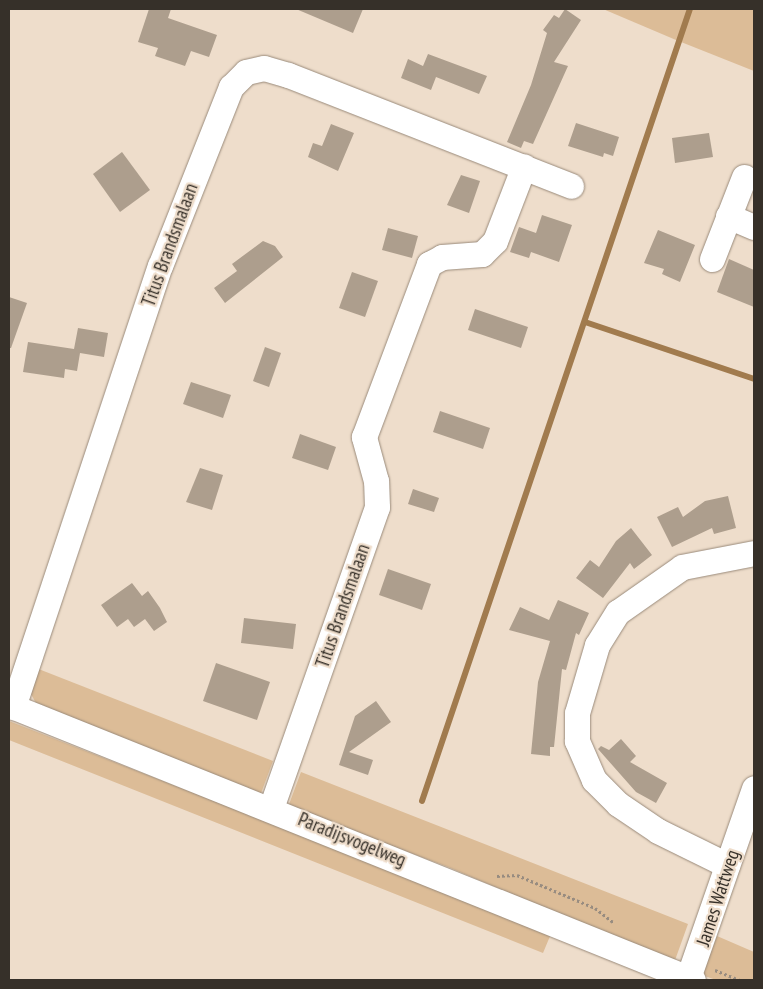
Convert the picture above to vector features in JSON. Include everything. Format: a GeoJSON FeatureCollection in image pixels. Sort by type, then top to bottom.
{"type":"FeatureCollection","features":[{"type":"Feature","properties":{"kind":"street","name":"Titus Brandsmalaan"},"geometry":{"type":"LineString","coordinates":[[11,706],[160,266],[231,87],[246,72],[272,70],[524,166],[571,186]]}},
{"type":"Feature","properties":{"kind":"street","name":"Titus Brandsmalaan"},"geometry":{"type":"LineString","coordinates":[[271,808],[377,507],[376,482],[364,437],[428,264],[442,257],[482,254],[495,241],[524,166]]}},
{"type":"Feature","properties":{"kind":"street"},"geometry":{"type":"LineString","coordinates":[[712,259],[744,177]]}},
{"type":"Feature","properties":{"kind":"street"},"geometry":{"type":"LineString","coordinates":[[728,216],[754,227]]}},
{"type":"Feature","properties":{"kind":"street"},"geometry":{"type":"LineString","coordinates":[[728,865],[658,831],[618,804],[594,780],[577,740],[576,713],[597,645],[618,612],[682,567],[754,553]]}},
{"type":"Feature","properties":{"kind":"street","name":"Paradijsvogelweg"},"geometry":{"type":"LineString","coordinates":[[11,706],[271,808],[691,979]]}},
{"type":"Feature","properties":{"kind":"street","name":"James Wattweg"},"geometry":{"type":"LineString","coordinates":[[691,979],[754,788]]}},
{"type":"Feature","properties":{"kind":"shaded area"},"geometry":{"type":"Polygon","coordinates":[[[603,9],[754,9],[754,71],[676,40],[603,9]]]}},
{"type":"Feature","properties":{"kind":"shaded area"},"geometry":{"type":"Polygon","coordinates":[[[36,668],[273,761],[260,796],[39,709],[30,692],[36,668]]]}},
{"type":"Feature","properties":{"kind":"shaded area"},"geometry":{"type":"Polygon","coordinates":[[[9,721],[391,870],[553,929],[543,953],[9,740],[9,721]]]}},
{"type":"Feature","properties":{"kind":"shaded area"},"geometry":{"type":"Polygon","coordinates":[[[301,772],[688,924],[674,963],[448,867],[288,807],[301,772]]]}},
{"type":"Feature","properties":{"kind":"shaded area"},"geometry":{"type":"Polygon","coordinates":[[[717,936],[754,952],[754,980],[716,980],[702,975],[717,936]]]}},
{"type":"Feature","properties":{"kind":"building"},"geometry":{"type":"Polygon","coordinates":[[[149,9],[171,9],[168,18],[217,35],[209,57],[191,51],[185,66],[155,56],[158,48],[138,42],[149,9]]]}},
{"type":"Feature","properties":{"kind":"building"},"geometry":{"type":"Polygon","coordinates":[[[296,9],[363,9],[353,33],[296,9]]]}},
{"type":"Feature","properties":{"kind":"building"},"geometry":{"type":"Polygon","coordinates":[[[565,9],[581,20],[554,62],[568,66],[533,144],[524,141],[521,148],[507,142],[531,85],[547,33],[543,30],[554,15],[559,18],[565,9]]]}},
{"type":"Feature","properties":{"kind":"building"},"geometry":{"type":"Polygon","coordinates":[[[428,54],[487,76],[479,94],[436,77],[431,90],[401,78],[408,59],[423,66],[428,54]]]}},
{"type":"Feature","properties":{"kind":"building"},"geometry":{"type":"Polygon","coordinates":[[[576,123],[619,137],[613,156],[604,153],[603,157],[568,146],[576,123]]]}},
{"type":"Feature","properties":{"kind":"building"},"geometry":{"type":"Polygon","coordinates":[[[331,124],[354,133],[338,171],[308,157],[313,143],[322,146],[331,124]]]}},
{"type":"Feature","properties":{"kind":"building"},"geometry":{"type":"Polygon","coordinates":[[[709,133],[713,157],[675,163],[672,138],[709,133]]]}},
{"type":"Feature","properties":{"kind":"building"},"geometry":{"type":"Polygon","coordinates":[[[122,152],[150,190],[120,212],[93,174],[122,152]]]}},
{"type":"Feature","properties":{"kind":"building"},"geometry":{"type":"Polygon","coordinates":[[[461,175],[480,181],[469,213],[447,205],[461,175]]]}},
{"type":"Feature","properties":{"kind":"building"},"geometry":{"type":"Polygon","coordinates":[[[542,215],[572,225],[559,262],[531,252],[529,258],[510,252],[519,227],[536,233],[542,215]]]}},
{"type":"Feature","properties":{"kind":"building"},"geometry":{"type":"Polygon","coordinates":[[[388,228],[418,236],[412,258],[382,250],[388,228]]]}},
{"type":"Feature","properties":{"kind":"building"},"geometry":{"type":"Polygon","coordinates":[[[658,230],[695,245],[680,282],[662,274],[664,269],[644,263],[658,230]]]}},
{"type":"Feature","properties":{"kind":"building"},"geometry":{"type":"Polygon","coordinates":[[[263,241],[275,246],[283,257],[225,303],[214,288],[237,271],[232,264],[263,241]]]}},
{"type":"Feature","properties":{"kind":"building"},"geometry":{"type":"Polygon","coordinates":[[[729,259],[754,270],[754,307],[717,292],[729,259]]]}},
{"type":"Feature","properties":{"kind":"building"},"geometry":{"type":"Polygon","coordinates":[[[352,272],[378,281],[365,317],[339,308],[352,272]]]}},
{"type":"Feature","properties":{"kind":"building"},"geometry":{"type":"Polygon","coordinates":[[[9,297],[27,303],[11,348],[9,348],[9,297]]]}},
{"type":"Feature","properties":{"kind":"building"},"geometry":{"type":"Polygon","coordinates":[[[475,309],[528,327],[521,348],[468,330],[475,309]]]}},
{"type":"Feature","properties":{"kind":"building"},"geometry":{"type":"Polygon","coordinates":[[[78,328],[108,333],[104,357],[80,353],[77,371],[65,369],[64,378],[23,372],[28,342],[74,349],[78,328]]]}},
{"type":"Feature","properties":{"kind":"building"},"geometry":{"type":"Polygon","coordinates":[[[265,347],[281,353],[269,387],[253,381],[265,347]]]}},
{"type":"Feature","properties":{"kind":"building"},"geometry":{"type":"Polygon","coordinates":[[[191,382],[231,395],[223,418],[183,404],[191,382]]]}},
{"type":"Feature","properties":{"kind":"building"},"geometry":{"type":"Polygon","coordinates":[[[440,411],[490,428],[483,449],[433,432],[440,411]]]}},
{"type":"Feature","properties":{"kind":"building"},"geometry":{"type":"Polygon","coordinates":[[[300,434],[336,447],[328,470],[292,458],[300,434]]]}},
{"type":"Feature","properties":{"kind":"building"},"geometry":{"type":"Polygon","coordinates":[[[200,468],[223,475],[212,510],[186,502],[200,468]]]}},
{"type":"Feature","properties":{"kind":"building"},"geometry":{"type":"Polygon","coordinates":[[[413,489],[439,498],[434,512],[408,504],[413,489]]]}},
{"type":"Feature","properties":{"kind":"building"},"geometry":{"type":"Polygon","coordinates":[[[728,496],[736,528],[714,534],[712,528],[672,547],[657,517],[678,507],[683,517],[705,501],[728,496]]]}},
{"type":"Feature","properties":{"kind":"building"},"geometry":{"type":"Polygon","coordinates":[[[631,528],[652,555],[634,569],[630,563],[603,598],[576,578],[590,560],[599,567],[616,541],[631,528]]]}},
{"type":"Feature","properties":{"kind":"building"},"geometry":{"type":"Polygon","coordinates":[[[388,569],[431,584],[422,610],[379,595],[388,569]]]}},
{"type":"Feature","properties":{"kind":"building"},"geometry":{"type":"Polygon","coordinates":[[[132,583],[142,596],[148,591],[167,622],[154,631],[145,619],[134,627],[128,619],[117,627],[101,605],[132,583]]]}},
{"type":"Feature","properties":{"kind":"building"},"geometry":{"type":"Polygon","coordinates":[[[558,600],[589,613],[579,635],[576,633],[566,670],[562,669],[554,747],[550,747],[550,756],[531,754],[538,682],[550,641],[509,630],[520,607],[549,620],[558,600]]]}},
{"type":"Feature","properties":{"kind":"building"},"geometry":{"type":"Polygon","coordinates":[[[244,618],[296,624],[293,649],[241,643],[244,618]]]}},
{"type":"Feature","properties":{"kind":"building"},"geometry":{"type":"Polygon","coordinates":[[[216,663],[270,682],[257,720],[203,701],[216,663]]]}},
{"type":"Feature","properties":{"kind":"building"},"geometry":{"type":"Polygon","coordinates":[[[376,701],[391,722],[349,752],[373,760],[368,775],[339,765],[355,716],[376,701]]]}},
{"type":"Feature","properties":{"kind":"building"},"geometry":{"type":"Polygon","coordinates":[[[621,739],[636,756],[630,762],[667,783],[656,803],[636,792],[598,749],[601,746],[609,750],[621,739]]]}},
{"type":"Feature","properties":{"kind":"waterway"},"geometry":{"type":"LineString","coordinates":[[422,801],[690,9]]}},
{"type":"Feature","properties":{"kind":"waterway"},"geometry":{"type":"LineString","coordinates":[[585,322],[754,379]]}}]}
